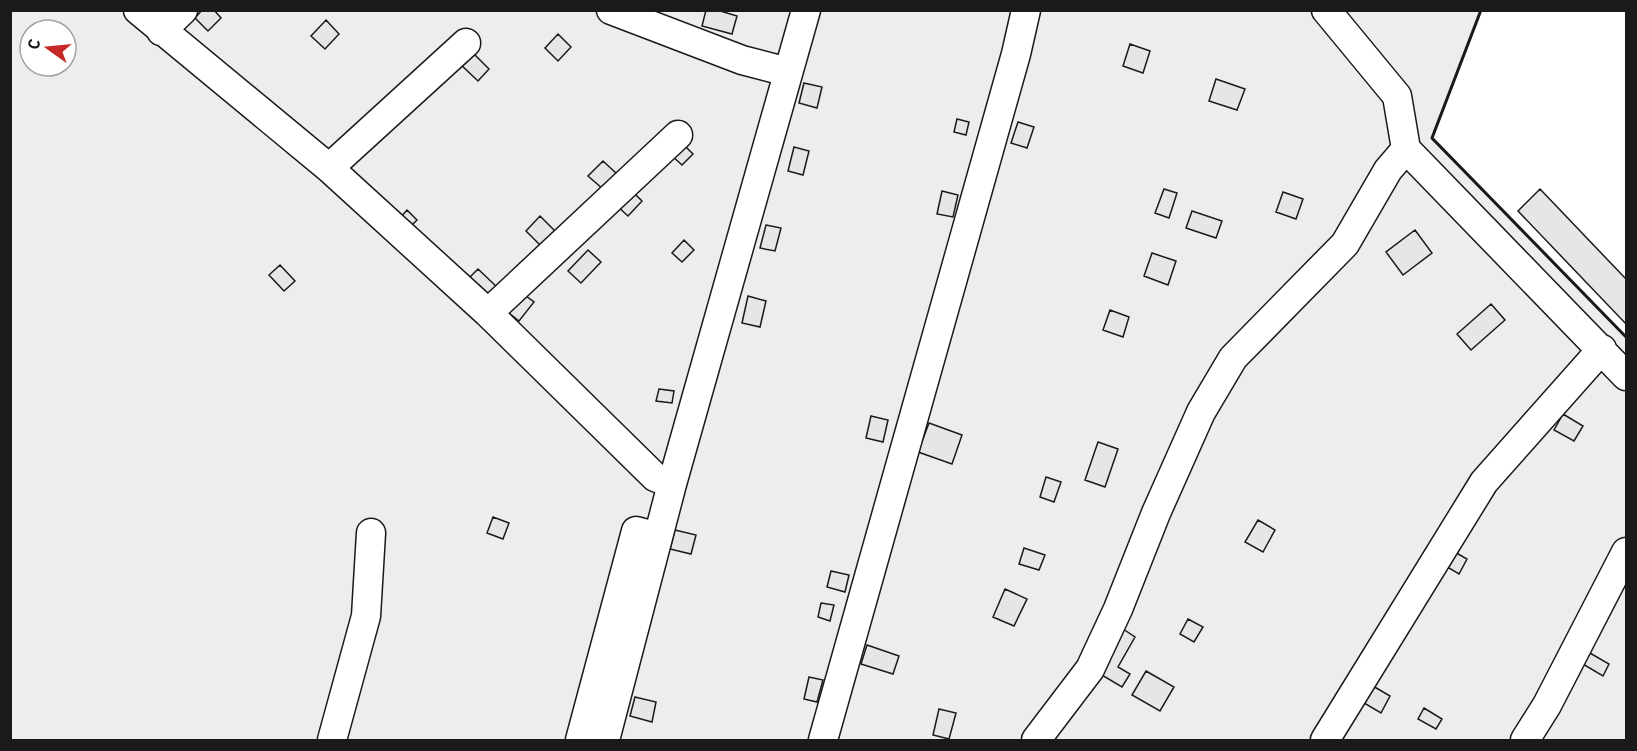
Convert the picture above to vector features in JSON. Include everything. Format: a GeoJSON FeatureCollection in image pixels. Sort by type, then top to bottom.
{"type":"FeatureCollection","features":[{"type":"Feature","properties":{"kind":"lane"},"geometry":{"type":"LineString","coordinates":[[138,10],[329,168],[488,313],[655,477],[672,484]]}},
{"type":"Feature","properties":{"kind":"lane"},"geometry":{"type":"LineString","coordinates":[[161,31],[183,10]]}},
{"type":"Feature","properties":{"kind":"lane"},"geometry":{"type":"LineString","coordinates":[[611,10],[742,60],[788,72]]}},
{"type":"Feature","properties":{"kind":"lane"},"geometry":{"type":"LineString","coordinates":[[605,741],[672,484],[806,10]]}},
{"type":"Feature","properties":{"kind":"lane"},"geometry":{"type":"LineString","coordinates":[[823,741],[1016,54],[1026,10]]}},
{"type":"Feature","properties":{"kind":"lane"},"geometry":{"type":"LineString","coordinates":[[1326,10],[1397,96],[1406,149],[1626,376]]}},
{"type":"Feature","properties":{"kind":"lane"},"geometry":{"type":"LineString","coordinates":[[329,168],[466,43]]}},
{"type":"Feature","properties":{"kind":"lane"},"geometry":{"type":"LineString","coordinates":[[488,313],[678,135]]}},
{"type":"Feature","properties":{"kind":"lane"},"geometry":{"type":"LineString","coordinates":[[1036,741],[1090,669],[1118,609],[1156,513],[1201,412],[1233,358],[1345,244],[1388,170],[1406,149]]}},
{"type":"Feature","properties":{"kind":"lane"},"geometry":{"type":"LineString","coordinates":[[1325,741],[1484,482],[1602,349]]}},
{"type":"Feature","properties":{"kind":"lane"},"geometry":{"type":"LineString","coordinates":[[580,741],[636,531],[658,537]]}},
{"type":"Feature","properties":{"kind":"lane"},"geometry":{"type":"LineString","coordinates":[[332,741],[366,616],[370,532]]}},
{"type":"Feature","properties":{"kind":"lane"},"geometry":{"type":"LineString","coordinates":[[1525,741],[1547,705],[1626,552]]}},
{"type":"Feature","properties":{"kind":"shaded area"},"geometry":{"type":"Polygon","coordinates":[[[10,11],[1481,11],[1432,139],[1626,337],[1626,740],[11,740],[10,11]]]}},
{"type":"Feature","properties":{"kind":"building"},"geometry":{"type":"Polygon","coordinates":[[[202,10],[214,10],[221,18],[208,31],[195,18],[202,10]]]}},
{"type":"Feature","properties":{"kind":"building"},"geometry":{"type":"Polygon","coordinates":[[[706,10],[717,10],[737,16],[732,34],[702,26],[706,10]]]}},
{"type":"Feature","properties":{"kind":"building"},"geometry":{"type":"Polygon","coordinates":[[[326,20],[339,34],[325,49],[311,36],[326,20]]]}},
{"type":"Feature","properties":{"kind":"building"},"geometry":{"type":"Polygon","coordinates":[[[558,34],[571,47],[558,61],[545,48],[558,34]]]}},
{"type":"Feature","properties":{"kind":"building"},"geometry":{"type":"Polygon","coordinates":[[[1130,44],[1150,51],[1143,73],[1123,66],[1130,44]]]}},
{"type":"Feature","properties":{"kind":"building"},"geometry":{"type":"Polygon","coordinates":[[[471,51],[489,69],[478,81],[459,63],[471,51]]]}},
{"type":"Feature","properties":{"kind":"building"},"geometry":{"type":"Polygon","coordinates":[[[1216,79],[1245,89],[1237,110],[1209,101],[1216,79]]]}},
{"type":"Feature","properties":{"kind":"building"},"geometry":{"type":"Polygon","coordinates":[[[804,83],[822,87],[817,108],[799,103],[804,83]]]}},
{"type":"Feature","properties":{"kind":"building"},"geometry":{"type":"Polygon","coordinates":[[[957,119],[969,122],[966,135],[954,132],[957,119]]]}},
{"type":"Feature","properties":{"kind":"building"},"geometry":{"type":"Polygon","coordinates":[[[1018,122],[1034,127],[1027,148],[1011,143],[1018,122]]]}},
{"type":"Feature","properties":{"kind":"building"},"geometry":{"type":"Polygon","coordinates":[[[682,143],[693,154],[682,165],[671,155],[682,143]]]}},
{"type":"Feature","properties":{"kind":"building"},"geometry":{"type":"Polygon","coordinates":[[[794,147],[809,151],[803,175],[788,171],[794,147]]]}},
{"type":"Feature","properties":{"kind":"building"},"geometry":{"type":"Polygon","coordinates":[[[603,161],[617,174],[603,189],[588,176],[603,161]]]}},
{"type":"Feature","properties":{"kind":"building"},"geometry":{"type":"Polygon","coordinates":[[[1164,189],[1177,193],[1169,218],[1155,213],[1164,189]]]}},
{"type":"Feature","properties":{"kind":"building"},"geometry":{"type":"Polygon","coordinates":[[[1540,189],[1626,279],[1626,324],[1518,211],[1540,189]]]}},
{"type":"Feature","properties":{"kind":"building"},"geometry":{"type":"Polygon","coordinates":[[[631,190],[642,201],[628,216],[616,205],[631,190]]]}},
{"type":"Feature","properties":{"kind":"building"},"geometry":{"type":"Polygon","coordinates":[[[942,191],[958,195],[953,217],[937,214],[942,191]]]}},
{"type":"Feature","properties":{"kind":"building"},"geometry":{"type":"Polygon","coordinates":[[[1283,192],[1303,199],[1296,219],[1276,212],[1283,192]]]}},
{"type":"Feature","properties":{"kind":"building"},"geometry":{"type":"Polygon","coordinates":[[[407,210],[417,220],[410,227],[400,218],[407,210]]]}},
{"type":"Feature","properties":{"kind":"building"},"geometry":{"type":"Polygon","coordinates":[[[1192,211],[1222,221],[1216,238],[1186,228],[1192,211]]]}},
{"type":"Feature","properties":{"kind":"building"},"geometry":{"type":"Polygon","coordinates":[[[540,216],[556,232],[542,247],[526,231],[540,216]]]}},
{"type":"Feature","properties":{"kind":"building"},"geometry":{"type":"Polygon","coordinates":[[[766,225],[781,228],[775,251],[760,248],[766,225]]]}},
{"type":"Feature","properties":{"kind":"building"},"geometry":{"type":"Polygon","coordinates":[[[1415,230],[1432,253],[1403,275],[1386,252],[1415,230]]]}},
{"type":"Feature","properties":{"kind":"building"},"geometry":{"type":"Polygon","coordinates":[[[684,240],[694,250],[682,262],[672,253],[684,240]]]}},
{"type":"Feature","properties":{"kind":"building"},"geometry":{"type":"Polygon","coordinates":[[[588,250],[601,262],[581,283],[568,271],[588,250]]]}},
{"type":"Feature","properties":{"kind":"building"},"geometry":{"type":"Polygon","coordinates":[[[1152,253],[1176,261],[1168,285],[1144,276],[1152,253]]]}},
{"type":"Feature","properties":{"kind":"building"},"geometry":{"type":"Polygon","coordinates":[[[280,265],[295,281],[284,291],[269,275],[280,265]]]}},
{"type":"Feature","properties":{"kind":"building"},"geometry":{"type":"Polygon","coordinates":[[[478,269],[498,288],[484,304],[463,284],[478,269]]]}},
{"type":"Feature","properties":{"kind":"building"},"geometry":{"type":"Polygon","coordinates":[[[518,290],[534,302],[519,321],[504,309],[518,290]]]}},
{"type":"Feature","properties":{"kind":"building"},"geometry":{"type":"Polygon","coordinates":[[[748,296],[766,301],[760,327],[742,323],[748,296]]]}},
{"type":"Feature","properties":{"kind":"building"},"geometry":{"type":"Polygon","coordinates":[[[1491,304],[1505,320],[1471,350],[1457,334],[1491,304]]]}},
{"type":"Feature","properties":{"kind":"building"},"geometry":{"type":"Polygon","coordinates":[[[1110,310],[1129,317],[1123,337],[1103,330],[1110,310]]]}},
{"type":"Feature","properties":{"kind":"building"},"geometry":{"type":"Polygon","coordinates":[[[659,389],[674,391],[672,403],[656,401],[659,389]]]}},
{"type":"Feature","properties":{"kind":"building"},"geometry":{"type":"Polygon","coordinates":[[[1563,414],[1583,426],[1574,441],[1554,430],[1563,414]]]}},
{"type":"Feature","properties":{"kind":"building"},"geometry":{"type":"Polygon","coordinates":[[[871,416],[888,420],[883,442],[866,438],[871,416]]]}},
{"type":"Feature","properties":{"kind":"building"},"geometry":{"type":"Polygon","coordinates":[[[929,423],[962,435],[952,464],[918,452],[929,423]]]}},
{"type":"Feature","properties":{"kind":"building"},"geometry":{"type":"Polygon","coordinates":[[[1098,442],[1118,449],[1105,487],[1085,480],[1098,442]]]}},
{"type":"Feature","properties":{"kind":"building"},"geometry":{"type":"Polygon","coordinates":[[[1046,477],[1061,482],[1054,502],[1040,497],[1046,477]]]}},
{"type":"Feature","properties":{"kind":"building"},"geometry":{"type":"Polygon","coordinates":[[[493,517],[509,523],[503,539],[487,533],[493,517]]]}},
{"type":"Feature","properties":{"kind":"building"},"geometry":{"type":"Polygon","coordinates":[[[1258,520],[1275,530],[1263,552],[1245,542],[1258,520]]]}},
{"type":"Feature","properties":{"kind":"building"},"geometry":{"type":"Polygon","coordinates":[[[675,530],[696,535],[691,554],[670,549],[675,530]]]}},
{"type":"Feature","properties":{"kind":"building"},"geometry":{"type":"Polygon","coordinates":[[[1024,548],[1045,555],[1039,570],[1019,564],[1024,548]]]}},
{"type":"Feature","properties":{"kind":"building"},"geometry":{"type":"Polygon","coordinates":[[[1453,551],[1467,559],[1459,574],[1444,565],[1453,551]]]}},
{"type":"Feature","properties":{"kind":"building"},"geometry":{"type":"Polygon","coordinates":[[[831,571],[849,575],[845,592],[827,587],[831,571]]]}},
{"type":"Feature","properties":{"kind":"building"},"geometry":{"type":"Polygon","coordinates":[[[1005,589],[1027,599],[1014,626],[993,617],[1005,589]]]}},
{"type":"Feature","properties":{"kind":"building"},"geometry":{"type":"Polygon","coordinates":[[[821,603],[834,605],[830,621],[818,617],[821,603]]]}},
{"type":"Feature","properties":{"kind":"building"},"geometry":{"type":"Polygon","coordinates":[[[1188,619],[1203,627],[1194,642],[1180,634],[1188,619]]]}},
{"type":"Feature","properties":{"kind":"building"},"geometry":{"type":"Polygon","coordinates":[[[1120,627],[1135,637],[1118,667],[1130,674],[1122,687],[1095,671],[1120,627]]]}},
{"type":"Feature","properties":{"kind":"building"},"geometry":{"type":"Polygon","coordinates":[[[867,645],[899,656],[893,674],[861,664],[867,645]]]}},
{"type":"Feature","properties":{"kind":"building"},"geometry":{"type":"Polygon","coordinates":[[[1583,649],[1609,664],[1603,676],[1576,660],[1583,649]]]}},
{"type":"Feature","properties":{"kind":"building"},"geometry":{"type":"Polygon","coordinates":[[[1146,671],[1174,687],[1160,711],[1132,695],[1146,671]]]}},
{"type":"Feature","properties":{"kind":"building"},"geometry":{"type":"Polygon","coordinates":[[[809,677],[823,680],[817,702],[804,699],[809,677]]]}},
{"type":"Feature","properties":{"kind":"building"},"geometry":{"type":"Polygon","coordinates":[[[1373,686],[1390,696],[1381,713],[1364,703],[1373,686]]]}},
{"type":"Feature","properties":{"kind":"building"},"geometry":{"type":"Polygon","coordinates":[[[635,697],[656,702],[652,722],[630,716],[635,697]]]}},
{"type":"Feature","properties":{"kind":"building"},"geometry":{"type":"Polygon","coordinates":[[[1424,708],[1442,719],[1436,729],[1418,719],[1424,708]]]}},
{"type":"Feature","properties":{"kind":"building"},"geometry":{"type":"Polygon","coordinates":[[[939,709],[956,713],[949,739],[933,735],[939,709]]]}},
{"type":"Feature","properties":{"kind":"wall"},"geometry":{"type":"LineString","coordinates":[[1481,10],[1432,138],[1626,337]]}}]}
